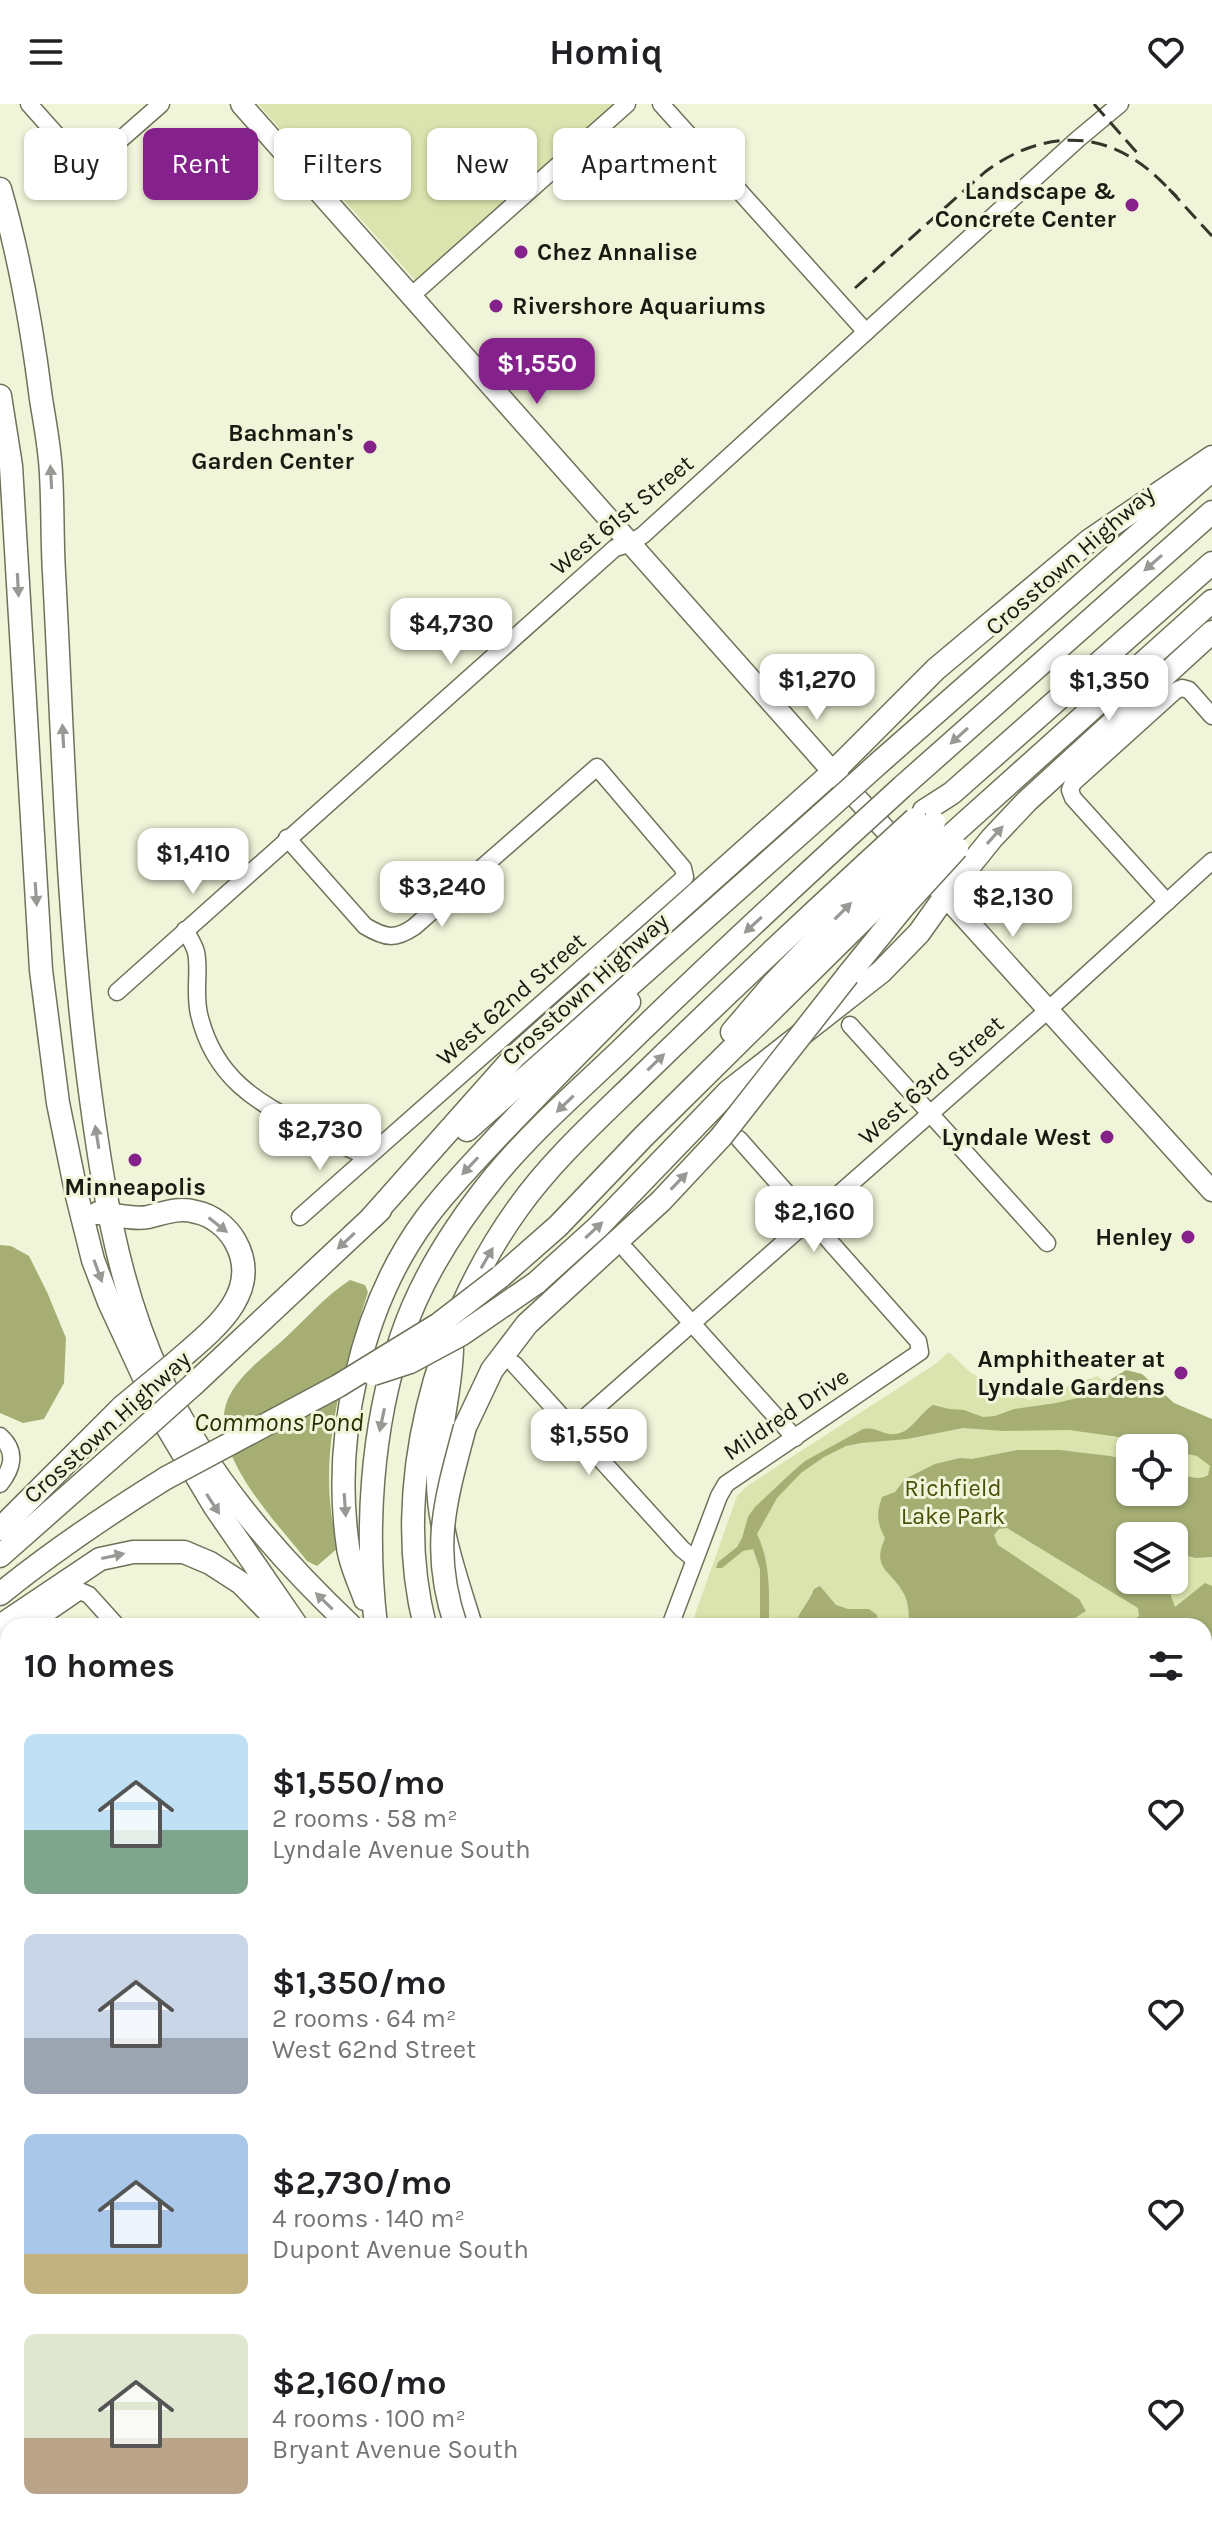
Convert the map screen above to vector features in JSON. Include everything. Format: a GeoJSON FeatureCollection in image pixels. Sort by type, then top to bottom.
{"type":"FeatureCollection","features":[{"type":"Feature","properties":{"kind":"highway"},"geometry":{"type":"LineString","coordinates":[[0,189],[14,236],[30,315],[51,471],[52,553],[77,979],[94,1120],[124,1273],[140,1329],[162,1380],[189,1430],[240,1508],[298,1576],[343,1618]]}},
{"type":"Feature","properties":{"kind":"highway"},"geometry":{"type":"LineString","coordinates":[[0,396],[11,466],[41,970],[56,1092],[77,1196],[93,1260],[109,1302],[166,1425],[215,1507],[291,1618]]}},
{"type":"Feature","properties":{"kind":"highway"},"geometry":{"type":"LineString","coordinates":[[372,1217],[515,1056],[833,772],[936,669],[1090,540],[1212,457]]}},
{"type":"Feature","properties":{"kind":"highway","name":"Crosstown Highway"},"geometry":{"type":"LineString","coordinates":[[0,1556],[194,1384],[372,1217],[674,944],[1212,470]]}},
{"type":"Feature","properties":{"kind":"highway"},"geometry":{"type":"LineString","coordinates":[[374,1618],[370,1530],[379,1428],[401,1338],[446,1245],[495,1176],[545,1124],[844,840],[1212,512]]}},
{"type":"Feature","properties":{"kind":"highway"},"geometry":{"type":"LineString","coordinates":[[423,1618],[413,1533],[415,1489],[427,1409],[453,1328],[483,1264],[518,1208],[563,1154],[708,1012],[885,885],[941,830],[952,793],[1212,563]]}},
{"type":"Feature","properties":{"kind":"highway"},"geometry":{"type":"LineString","coordinates":[[0,1594],[100,1519],[166,1478],[338,1386],[439,1324],[500,1277],[558,1226],[941,830],[1033,759],[1212,601]]}},
{"type":"Feature","properties":{"kind":"highway"},"geometry":{"type":"LineString","coordinates":[[338,1386],[410,1362],[462,1334],[536,1283],[598,1227],[729,1091],[881,972],[919,933],[992,838],[1027,801],[1212,632]]}},
{"type":"Feature","properties":{"kind":"highway"},"geometry":{"type":"LineString","coordinates":[[453,1618],[447,1598],[440,1546],[446,1497],[465,1427],[492,1370],[527,1324],[730,1138],[848,975],[885,885]]}},
{"type":"Feature","properties":{"kind":"highway"},"geometry":{"type":"LineString","coordinates":[[372,1618],[348,1550],[343,1480],[349,1405],[369,1329],[392,1275],[424,1221],[452,1186],[649,982],[674,944]]}},
{"type":"Feature","properties":{"kind":"highway"},"geometry":{"type":"LineString","coordinates":[[0,1529],[122,1407],[223,1322],[240,1288],[243,1275],[237,1244],[224,1228],[200,1212],[181,1209],[146,1217],[94,1213],[83,1206],[77,1196]]}},
{"type":"Feature","properties":{"kind":"highway"},"geometry":{"type":"LineString","coordinates":[[124,1273],[128,1241],[146,1217]]}},
{"type":"Feature","properties":{"kind":"highway"},"geometry":{"type":"LineString","coordinates":[[453,1328],[451,1378],[438,1480],[443,1522],[469,1618]]}},
{"type":"Feature","properties":{"kind":"highway"},"geometry":{"type":"LineString","coordinates":[[12,1618],[100,1559],[133,1552],[184,1552],[210,1563],[241,1583],[275,1618]]}},
{"type":"Feature","properties":{"kind":"main road"},"geometry":{"type":"LineString","coordinates":[[241,104],[629,544],[1212,1191]]}},
{"type":"Feature","properties":{"kind":"street"},"geometry":{"type":"LineString","coordinates":[[29,104],[87,169],[161,104]]}},
{"type":"Feature","properties":{"kind":"street"},"geometry":{"type":"LineString","coordinates":[[411,296],[627,104]]}},
{"type":"Feature","properties":{"kind":"street"},"geometry":{"type":"LineString","coordinates":[[661,104],[866,332]]}},
{"type":"Feature","properties":{"kind":"street","name":"West 61st Street"},"geometry":{"type":"LineString","coordinates":[[117,992],[615,548],[643,535],[1089,128],[1120,104]]}},
{"type":"Feature","properties":{"kind":"street"},"geometry":{"type":"LineString","coordinates":[[1167,902],[1073,798],[1070,790],[1073,783],[1175,691],[1182,688],[1189,690],[1212,716]]}},
{"type":"Feature","properties":{"kind":"street","name":"West 62nd Street"},"geometry":{"type":"LineString","coordinates":[[287,838],[365,926],[389,937],[402,936],[597,767],[683,868],[685,877],[300,1217]]}},
{"type":"Feature","properties":{"kind":"street","name":"West 63rd Street"},"geometry":{"type":"LineString","coordinates":[[573,1428],[1048,1010],[1212,861]]}},
{"type":"Feature","properties":{"kind":"street"},"geometry":{"type":"LineString","coordinates":[[185,930],[196,952],[195,990],[199,1014],[219,1061],[234,1080],[273,1111],[366,1156]]}},
{"type":"Feature","properties":{"kind":"street"},"geometry":{"type":"LineString","coordinates":[[850,1025],[1047,1243]]}},
{"type":"Feature","properties":{"kind":"street"},"geometry":{"type":"LineString","coordinates":[[730,1138],[810,1220]]}},
{"type":"Feature","properties":{"kind":"street","name":"Mildred Drive"},"geometry":{"type":"LineString","coordinates":[[673,1618],[726,1484],[920,1352],[918,1341],[810,1220]]}},
{"type":"Feature","properties":{"kind":"street"},"geometry":{"type":"LineString","coordinates":[[627,1251],[795,1438]]}},
{"type":"Feature","properties":{"kind":"street"},"geometry":{"type":"LineString","coordinates":[[514,1364],[694,1559]]}},
{"type":"Feature","properties":{"kind":"street"},"geometry":{"type":"LineString","coordinates":[[0,1436],[8,1443],[12,1456],[9,1473],[0,1484]]}},
{"type":"Feature","properties":{"kind":"street"},"geometry":{"type":"LineString","coordinates":[[41,1618],[80,1591],[89,1595],[110,1618]]}},
{"type":"Feature","properties":{"kind":"green space"},"geometry":{"type":"Polygon","coordinates":[[[258,104],[613,104],[586,128],[553,128],[553,158],[537,172],[537,128],[427,128],[427,200],[506,200],[416,281],[344,200],[411,200],[411,128],[279,128],[258,104]]]}},
{"type":"Feature","properties":{"kind":"green space","name":"Richfield Lake Park"},"geometry":{"type":"Polygon","coordinates":[[[949,1352],[971,1373],[1029,1400],[1097,1376],[1183,1434],[1116,1434],[1116,1506],[1188,1506],[1188,1438],[1212,1454],[1212,1618],[694,1618],[737,1496],[747,1486],[934,1365],[949,1352]]]}},
{"type":"Feature","properties":{"kind":"water"},"geometry":{"type":"Polygon","coordinates":[[[0,1245],[11,1246],[29,1256],[66,1338],[64,1383],[44,1419],[23,1423],[0,1413],[0,1245]]]}},
{"type":"Feature","properties":{"kind":"water","name":"Commons Pond"},"geometry":{"type":"Polygon","coordinates":[[[350,1280],[365,1285],[368,1292],[344,1373],[333,1428],[329,1483],[339,1547],[317,1566],[307,1561],[246,1482],[226,1436],[224,1414],[231,1393],[247,1372],[350,1280]]]}},
{"type":"Feature","properties":{"kind":"water"},"geometry":{"type":"Polygon","coordinates":[[[1126,1370],[1142,1374],[1174,1403],[1212,1419],[1212,1557],[1188,1556],[1188,1522],[1116,1522],[1116,1594],[1171,1594],[1175,1607],[1205,1583],[1212,1586],[1212,1618],[1137,1618],[1138,1608],[1007,1528],[999,1529],[994,1535],[998,1545],[1079,1599],[1086,1611],[1075,1618],[908,1618],[906,1598],[884,1569],[880,1557],[885,1538],[878,1518],[882,1497],[895,1492],[905,1479],[935,1464],[960,1458],[972,1459],[1017,1450],[1060,1450],[1110,1456],[1116,1458],[1116,1506],[1188,1506],[1188,1476],[1200,1478],[1208,1475],[1210,1466],[1197,1456],[1188,1454],[1188,1434],[1116,1434],[1116,1437],[1069,1430],[963,1428],[846,1446],[801,1473],[777,1498],[757,1534],[767,1567],[769,1618],[760,1618],[760,1569],[753,1549],[743,1551],[722,1568],[716,1568],[718,1562],[737,1547],[755,1507],[805,1461],[863,1429],[889,1434],[903,1432],[933,1405],[983,1417],[1082,1397],[1126,1370]]]}},
{"type":"Feature","properties":{"kind":"water"},"geometry":{"type":"Polygon","coordinates":[[[820,1586],[836,1605],[848,1609],[869,1609],[878,1618],[798,1618],[814,1589],[820,1586]]]}},
{"type":"Feature","properties":{"kind":"railway"},"geometry":{"type":"LineString","coordinates":[[1094,104],[1140,156]]}},
{"type":"Feature","properties":{"kind":"railway"},"geometry":{"type":"LineString","coordinates":[[855,288],[985,172],[1002,160],[1039,145],[1078,140],[1116,150],[1146,168],[1177,197]]}},
{"type":"Feature","properties":{"kind":"railway"},"geometry":{"type":"LineString","coordinates":[[1169,189],[1212,236]]}},
{"type":"Feature","properties":{"kind":"place","name":"Landscape & Concrete Center"},"geometry":{"type":"Point","coordinates":[1132,205]}},
{"type":"Feature","properties":{"kind":"place","name":"Chez Annalise"},"geometry":{"type":"Point","coordinates":[521,252]}},
{"type":"Feature","properties":{"kind":"place","name":"Rivershore Aquariums"},"geometry":{"type":"Point","coordinates":[496,306]}},
{"type":"Feature","properties":{"kind":"place","name":"Bachman's Garden Center"},"geometry":{"type":"Point","coordinates":[370,447]}},
{"type":"Feature","properties":{"kind":"place","name":"Lyndale West"},"geometry":{"type":"Point","coordinates":[1107,1137]}},
{"type":"Feature","properties":{"kind":"place","name":"Minneapolis"},"geometry":{"type":"Point","coordinates":[135,1160]}},
{"type":"Feature","properties":{"kind":"place","name":"Henley"},"geometry":{"type":"Point","coordinates":[1188,1237]}},
{"type":"Feature","properties":{"kind":"place","name":"Amphitheater at Lyndale Gardens"},"geometry":{"type":"Point","coordinates":[1181,1373]}}]}
